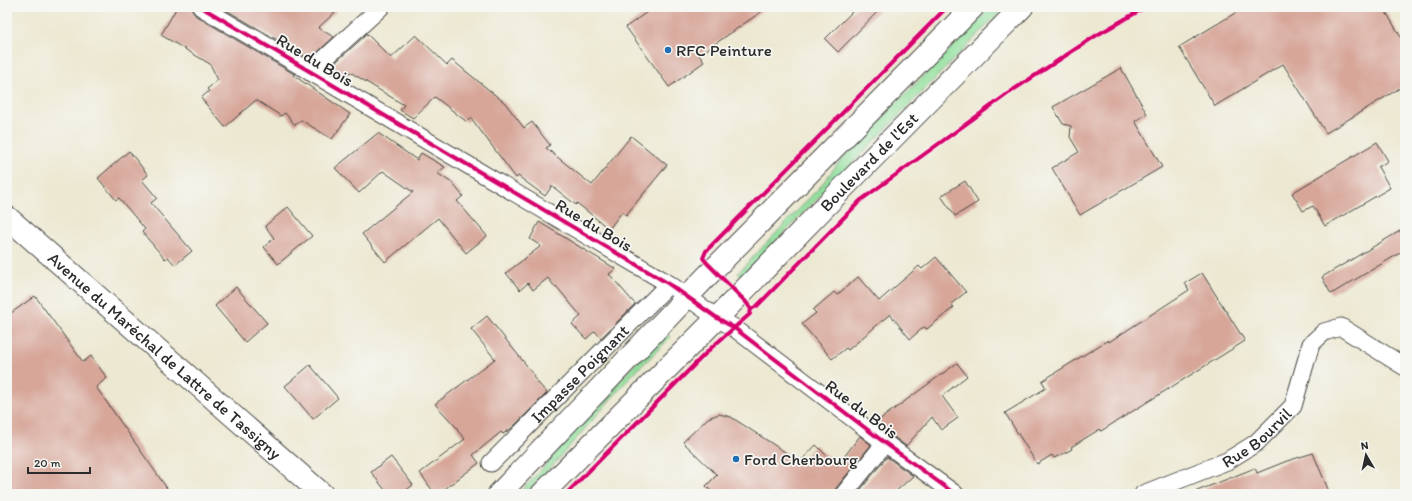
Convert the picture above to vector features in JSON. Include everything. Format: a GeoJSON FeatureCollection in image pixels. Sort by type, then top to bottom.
{"type":"FeatureCollection","features":[{"type":"Feature","properties":{"kind":"main road"},"geometry":{"type":"LineString","coordinates":[[499,494],[687,297],[973,7]]}},
{"type":"Feature","properties":{"kind":"main road","name":"Boulevard de l'Est"},"geometry":{"type":"LineString","coordinates":[[542,494],[1022,7]]}},
{"type":"Feature","properties":{"kind":"main road","name":"Avenue du Maréchal de Lattre de Tassigny"},"geometry":{"type":"LineString","coordinates":[[7,217],[322,494]]}},
{"type":"Feature","properties":{"kind":"main road"},"geometry":{"type":"LineString","coordinates":[[511,494],[547,459],[556,445],[559,432]]}},
{"type":"Feature","properties":{"kind":"street","name":"Rue du Bois"},"geometry":{"type":"LineString","coordinates":[[201,7],[669,284],[733,328],[884,443],[955,494]]}},
{"type":"Feature","properties":{"kind":"street"},"geometry":{"type":"LineString","coordinates":[[310,72],[381,7]]}},
{"type":"Feature","properties":{"kind":"street","name":"Impasse Poignant"},"geometry":{"type":"LineString","coordinates":[[491,463],[669,284]]}},
{"type":"Feature","properties":{"kind":"street","name":"Rue Bourvil"},"geometry":{"type":"LineString","coordinates":[[1143,494],[1227,461],[1256,444],[1293,406],[1311,344],[1324,332],[1341,328],[1405,367]]}},
{"type":"Feature","properties":{"kind":"street"},"geometry":{"type":"LineString","coordinates":[[844,494],[884,443]]}},
{"type":"Feature","properties":{"kind":"green space"},"geometry":{"type":"Polygon","coordinates":[[[992,7],[1005,7],[742,276],[738,273],[818,189],[844,156],[992,7]]]}},
{"type":"Feature","properties":{"kind":"green space"},"geometry":{"type":"Polygon","coordinates":[[[666,332],[671,337],[631,376],[554,464],[525,494],[518,494],[541,470],[583,419],[666,332]]]}},
{"type":"Feature","properties":{"kind":"building"},"geometry":{"type":"Polygon","coordinates":[[[177,7],[191,7],[196,16],[294,74],[293,75],[350,114],[332,139],[301,120],[295,125],[285,113],[281,116],[256,100],[225,127],[201,98],[209,91],[207,89],[218,80],[210,64],[161,35],[177,7]]]}},
{"type":"Feature","properties":{"kind":"building"},"geometry":{"type":"Polygon","coordinates":[[[221,7],[341,7],[318,28],[334,37],[310,59],[221,7]]]}},
{"type":"Feature","properties":{"kind":"building"},"geometry":{"type":"Polygon","coordinates":[[[654,7],[768,7],[699,55],[704,62],[669,87],[626,27],[654,7]]]}},
{"type":"Feature","properties":{"kind":"building"},"geometry":{"type":"Polygon","coordinates":[[[857,7],[882,7],[838,52],[825,39],[857,7]]]}},
{"type":"Feature","properties":{"kind":"building"},"geometry":{"type":"Polygon","coordinates":[[[1245,7],[1383,7],[1405,44],[1405,85],[1326,133],[1283,64],[1215,106],[1179,47],[1245,7]]]}},
{"type":"Feature","properties":{"kind":"building"},"geometry":{"type":"Polygon","coordinates":[[[367,34],[391,58],[416,35],[447,65],[452,60],[505,103],[524,128],[532,122],[550,145],[546,148],[592,185],[631,136],[667,165],[626,215],[622,212],[609,229],[577,203],[576,205],[552,186],[545,196],[518,176],[516,178],[471,118],[467,122],[435,97],[413,118],[400,110],[404,105],[350,72],[344,78],[328,69],[367,34]]]}},
{"type":"Feature","properties":{"kind":"building"},"geometry":{"type":"Polygon","coordinates":[[[1121,68],[1147,114],[1135,121],[1162,167],[1080,215],[1052,168],[1079,152],[1070,137],[1071,126],[1063,124],[1053,107],[1121,68]]]}},
{"type":"Feature","properties":{"kind":"building"},"geometry":{"type":"Polygon","coordinates":[[[378,133],[417,160],[421,153],[445,167],[437,173],[452,183],[463,196],[457,201],[487,236],[466,253],[438,218],[385,262],[362,234],[413,192],[383,171],[359,193],[335,168],[378,133]]]}},
{"type":"Feature","properties":{"kind":"building"},"geometry":{"type":"Polygon","coordinates":[[[1377,142],[1388,161],[1378,167],[1390,188],[1325,226],[1313,206],[1303,211],[1292,193],[1377,142]]]}},
{"type":"Feature","properties":{"kind":"building"},"geometry":{"type":"Polygon","coordinates":[[[129,151],[148,175],[142,180],[157,198],[151,203],[192,251],[175,265],[168,257],[165,259],[142,232],[145,229],[119,198],[116,200],[98,178],[129,151]]]}},
{"type":"Feature","properties":{"kind":"building"},"geometry":{"type":"Polygon","coordinates":[[[965,181],[978,202],[955,216],[941,196],[965,181]]]}},
{"type":"Feature","properties":{"kind":"building"},"geometry":{"type":"Polygon","coordinates":[[[288,207],[312,236],[278,264],[264,247],[274,238],[265,226],[288,207]]]}},
{"type":"Feature","properties":{"kind":"building"},"geometry":{"type":"Polygon","coordinates":[[[539,222],[616,269],[609,274],[635,304],[601,338],[595,331],[586,339],[572,324],[581,316],[548,278],[533,290],[528,283],[520,290],[506,273],[541,246],[530,239],[539,222]]]}},
{"type":"Feature","properties":{"kind":"building"},"geometry":{"type":"Polygon","coordinates":[[[1405,228],[1405,250],[1331,294],[1322,277],[1405,228]]]}},
{"type":"Feature","properties":{"kind":"building"},"geometry":{"type":"Polygon","coordinates":[[[936,257],[966,292],[951,304],[954,307],[927,329],[924,327],[910,339],[890,314],[848,350],[846,348],[832,359],[802,324],[816,313],[813,310],[834,292],[837,295],[858,277],[879,301],[919,266],[922,269],[936,257]]]}},
{"type":"Feature","properties":{"kind":"building"},"geometry":{"type":"Polygon","coordinates":[[[1202,273],[1245,341],[1101,431],[1100,429],[1071,447],[1072,449],[1054,458],[1052,455],[1037,464],[1005,413],[1046,388],[1042,381],[1108,340],[1109,342],[1189,290],[1185,283],[1202,273]]]}},
{"type":"Feature","properties":{"kind":"building"},"geometry":{"type":"Polygon","coordinates":[[[236,287],[267,323],[245,342],[215,306],[236,287]]]}},
{"type":"Feature","properties":{"kind":"building"},"geometry":{"type":"Polygon","coordinates":[[[35,296],[83,362],[91,356],[107,378],[96,387],[171,494],[7,494],[7,316],[35,296]]]}},
{"type":"Feature","properties":{"kind":"building"},"geometry":{"type":"Polygon","coordinates":[[[487,316],[535,376],[533,377],[547,393],[513,427],[503,434],[501,432],[473,455],[479,463],[438,494],[435,494],[420,473],[465,439],[435,404],[495,359],[471,329],[487,316]]]}},
{"type":"Feature","properties":{"kind":"building"},"geometry":{"type":"Polygon","coordinates":[[[957,363],[967,376],[942,396],[958,418],[941,430],[932,417],[906,446],[875,423],[957,363]]]}},
{"type":"Feature","properties":{"kind":"building"},"geometry":{"type":"Polygon","coordinates":[[[310,365],[338,398],[313,419],[285,386],[310,365]]]}},
{"type":"Feature","properties":{"kind":"building"},"geometry":{"type":"Polygon","coordinates":[[[719,414],[731,417],[788,454],[799,463],[816,445],[837,466],[860,436],[871,445],[836,488],[834,494],[714,494],[706,486],[717,475],[683,442],[708,418],[719,414]]]}},
{"type":"Feature","properties":{"kind":"building"},"geometry":{"type":"Polygon","coordinates":[[[1313,453],[1330,494],[1192,494],[1255,468],[1257,473],[1287,461],[1313,453]]]}},
{"type":"Feature","properties":{"kind":"building"},"geometry":{"type":"Polygon","coordinates":[[[391,457],[413,485],[401,494],[388,494],[371,472],[391,457]]]}},
{"type":"Feature","properties":{"kind":"building"},"geometry":{"type":"Polygon","coordinates":[[[887,457],[913,476],[893,494],[857,494],[887,457]]]}},
{"type":"Feature","properties":{"kind":"cycle path"},"geometry":{"type":"LineString","coordinates":[[201,7],[669,284],[717,318],[733,327],[885,443],[955,494]]}},
{"type":"Feature","properties":{"kind":"cycle path"},"geometry":{"type":"LineString","coordinates":[[751,309],[703,258],[706,251],[947,7]]}},
{"type":"Feature","properties":{"kind":"cycle path"},"geometry":{"type":"LineString","coordinates":[[566,494],[711,348],[750,314],[751,309],[757,306],[861,200],[1013,90],[1097,35],[1146,7]]}},
{"type":"Feature","properties":{"kind":"place","name":"RFC Peinture"},"geometry":{"type":"Point","coordinates":[668,50]}},
{"type":"Feature","properties":{"kind":"place","name":"Ford Cherbourg"},"geometry":{"type":"Point","coordinates":[736,459]}}]}
